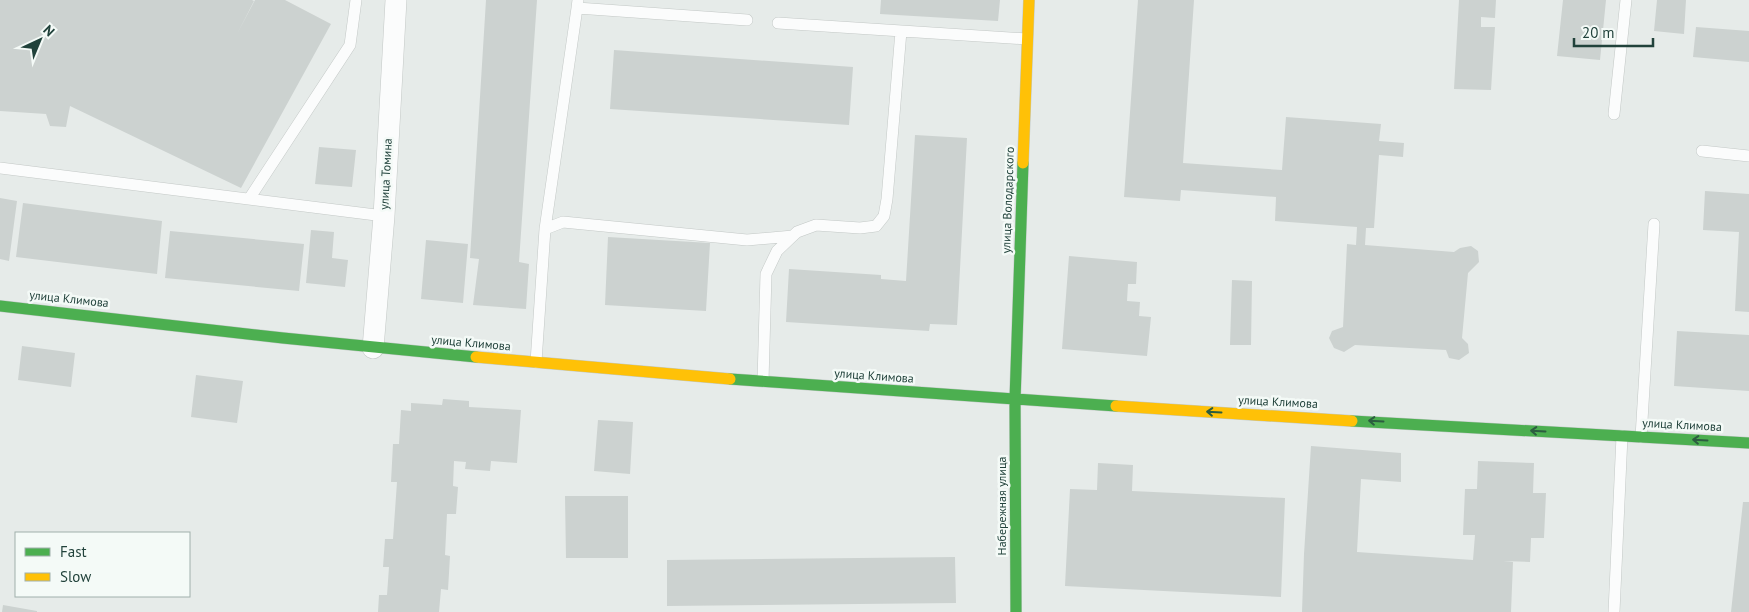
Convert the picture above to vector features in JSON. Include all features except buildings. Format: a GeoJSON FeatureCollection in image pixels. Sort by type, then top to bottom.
{"type":"FeatureCollection","features":[{"type":"Feature","properties":{"kind":"street","name":"улица Томина"},"geometry":{"type":"LineString","coordinates":[[373,348],[384,216],[396,0]]}},
{"type":"Feature","properties":{"kind":"street","name":"улица Володарского"},"geometry":{"type":"LineString","coordinates":[[1015,400],[1026,39],[1029,0]]}},
{"type":"Feature","properties":{"kind":"street","name":"улица Климова"},"geometry":{"type":"LineString","coordinates":[[0,306],[373,348],[763,382],[1015,400],[1749,443]]}},
{"type":"Feature","properties":{"kind":"street","name":"Набережная улица"},"geometry":{"type":"LineString","coordinates":[[1015,400],[1016,612]]}},
{"type":"Feature","properties":{"kind":"lane"},"geometry":{"type":"LineString","coordinates":[[249,199],[350,44],[356,0]]}},
{"type":"Feature","properties":{"kind":"lane"},"geometry":{"type":"LineString","coordinates":[[1614,114],[1626,0]]}},
{"type":"Feature","properties":{"kind":"lane"},"geometry":{"type":"LineString","coordinates":[[536,362],[545,229],[578,4],[747,20]]}},
{"type":"Feature","properties":{"kind":"lane"},"geometry":{"type":"LineString","coordinates":[[778,23],[1026,39]]}},
{"type":"Feature","properties":{"kind":"lane"},"geometry":{"type":"LineString","coordinates":[[763,382],[766,274],[777,251],[798,232],[816,225],[860,228],[876,226],[884,216],[901,31]]}},
{"type":"Feature","properties":{"kind":"lane"},"geometry":{"type":"LineString","coordinates":[[1702,151],[1749,156]]}},
{"type":"Feature","properties":{"kind":"lane"},"geometry":{"type":"LineString","coordinates":[[0,168],[384,216]]}},
{"type":"Feature","properties":{"kind":"lane"},"geometry":{"type":"LineString","coordinates":[[545,229],[563,222],[747,240],[793,236]]}},
{"type":"Feature","properties":{"kind":"lane"},"geometry":{"type":"LineString","coordinates":[[1641,437],[1654,224]]}},
{"type":"Feature","properties":{"kind":"lane"},"geometry":{"type":"LineString","coordinates":[[1614,612],[1622,436]]}},
{"type":"Feature","properties":{"kind":"traffic: fast"},"geometry":{"type":"LineString","coordinates":[[1016,612],[1015,400],[1023,163]]}},
{"type":"Feature","properties":{"kind":"traffic: fast"},"geometry":{"type":"LineString","coordinates":[[0,306],[283,338],[476,357]]}},
{"type":"Feature","properties":{"kind":"traffic: fast"},"geometry":{"type":"LineString","coordinates":[[730,379],[1116,406]]}},
{"type":"Feature","properties":{"kind":"traffic: fast"},"geometry":{"type":"LineString","coordinates":[[1352,421],[1749,443]]}},
{"type":"Feature","properties":{"kind":"traffic: slow"},"geometry":{"type":"LineString","coordinates":[[1023,163],[1029,0]]}},
{"type":"Feature","properties":{"kind":"traffic: slow"},"geometry":{"type":"LineString","coordinates":[[476,357],[730,379]]}},
{"type":"Feature","properties":{"kind":"traffic: slow"},"geometry":{"type":"LineString","coordinates":[[1116,406],[1352,421]]}}]}
